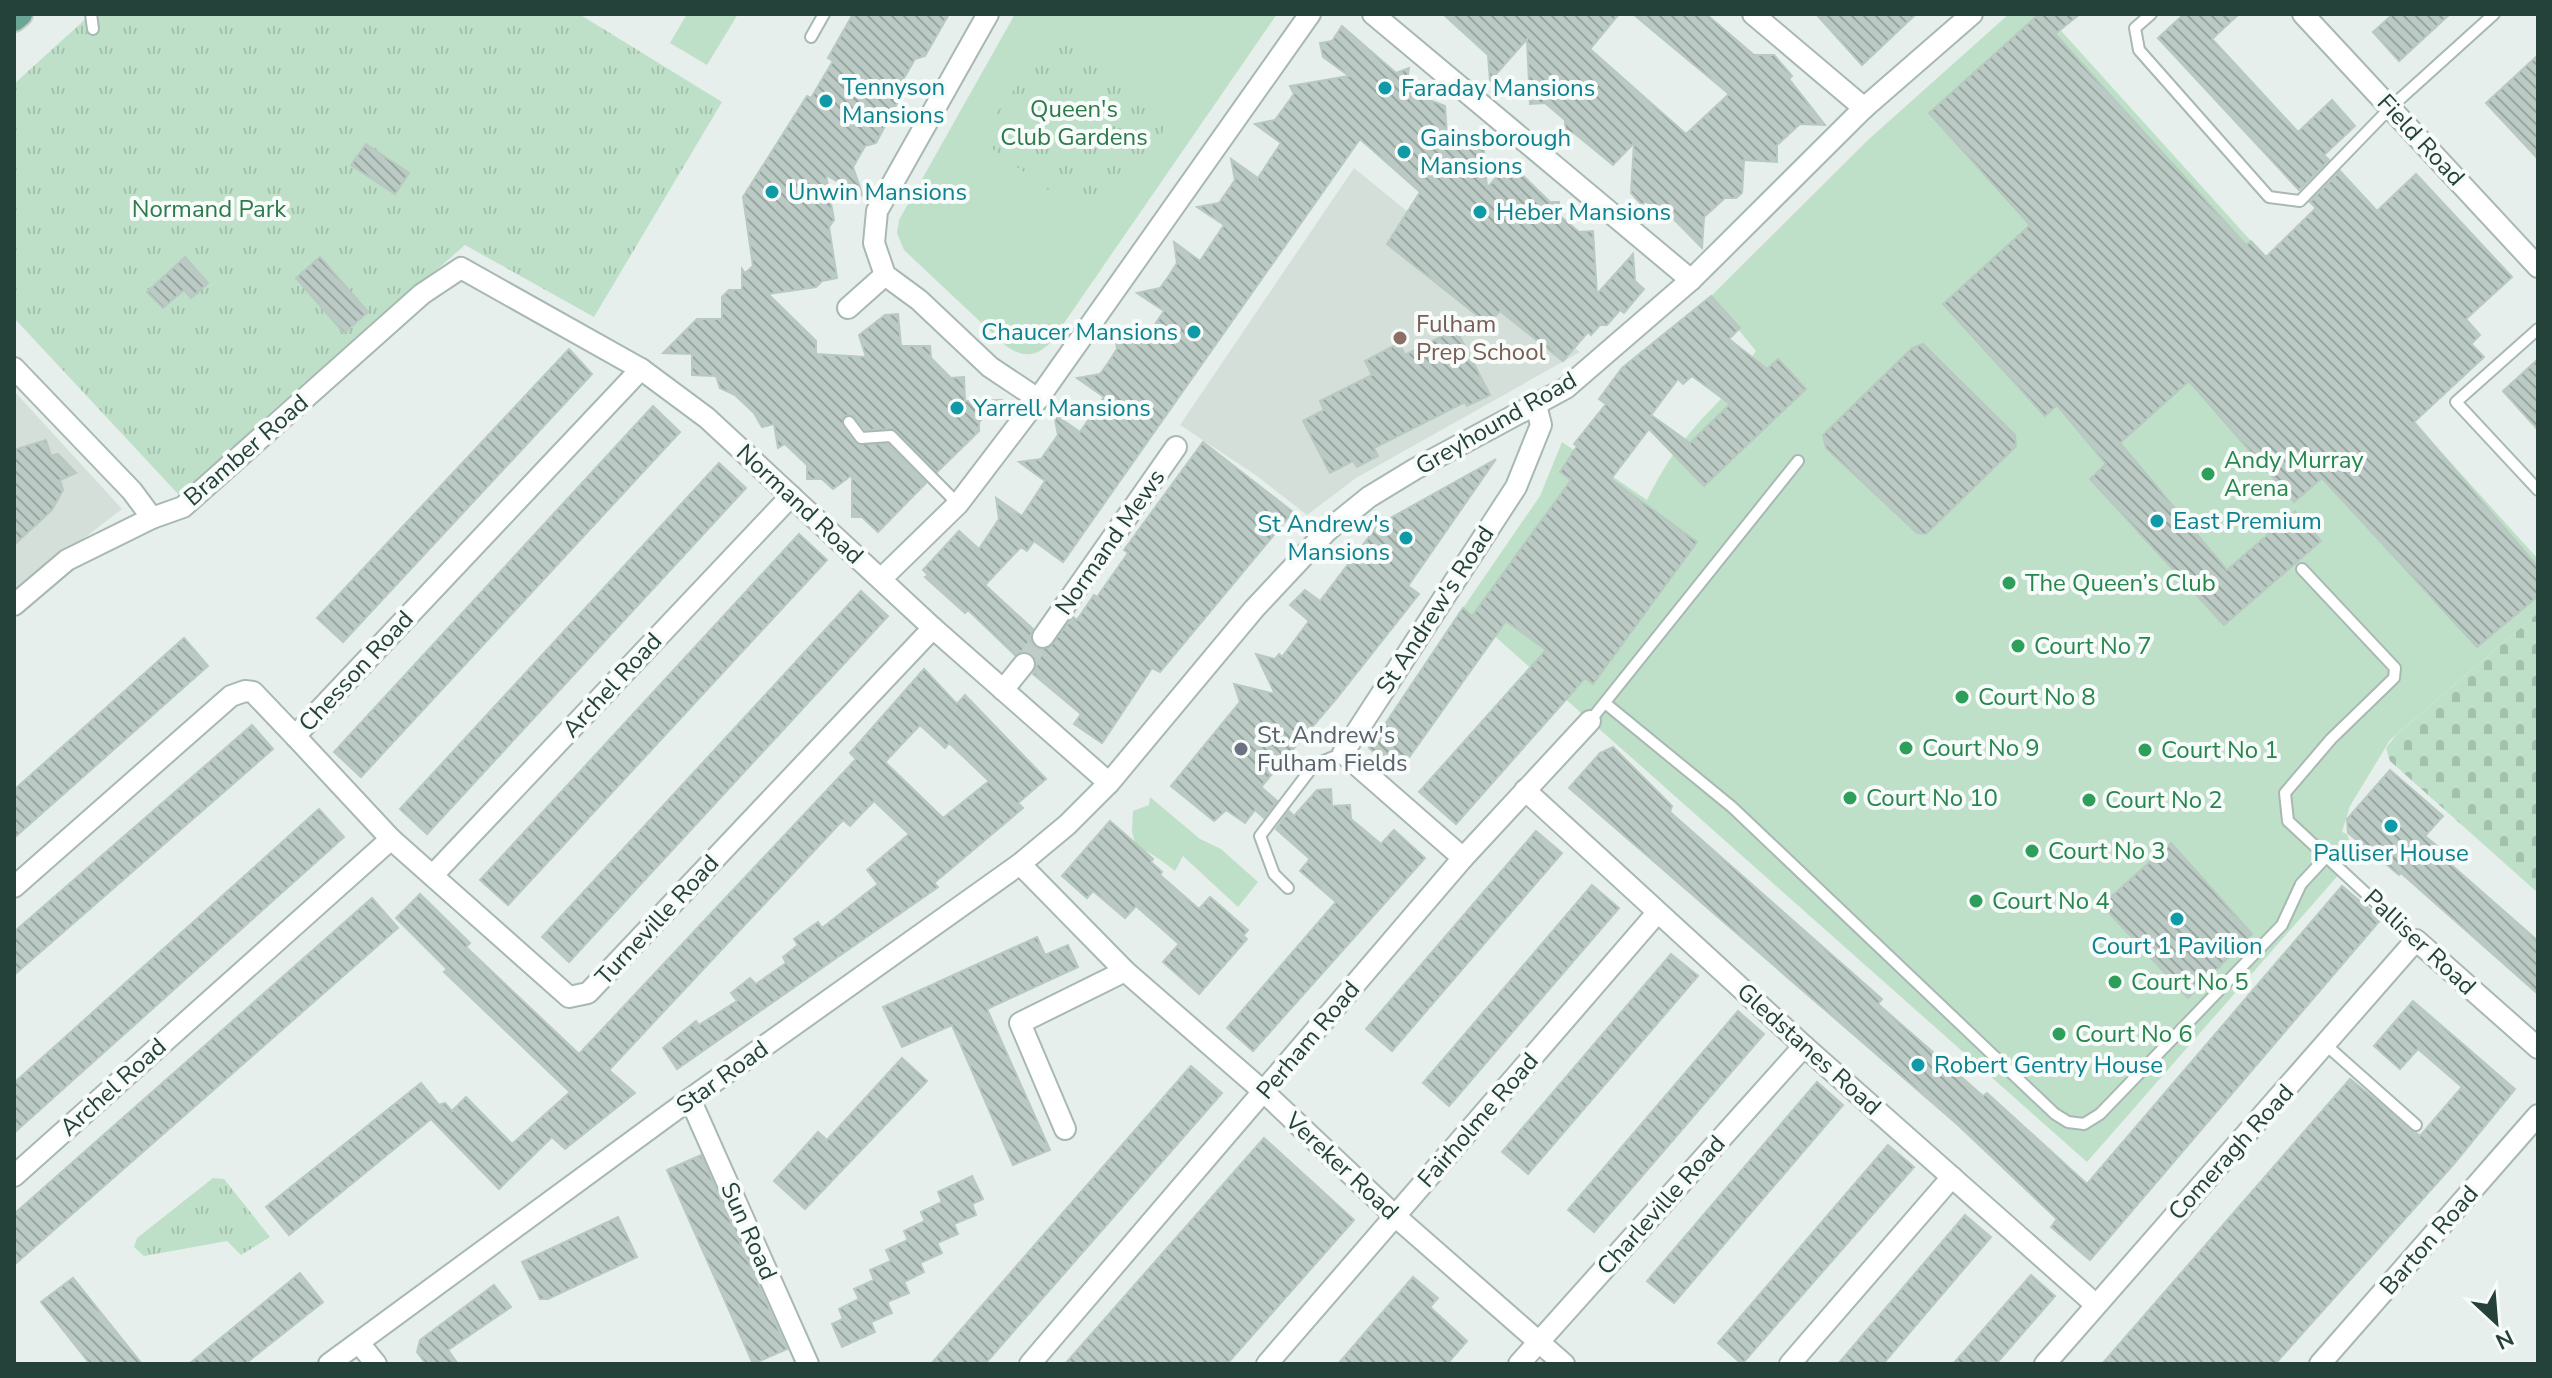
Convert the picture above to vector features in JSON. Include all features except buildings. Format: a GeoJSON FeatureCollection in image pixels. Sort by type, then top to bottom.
{"type":"FeatureCollection","features":[{"type":"Feature","properties":{"kind":"main road"},"geometry":{"type":"LineString","coordinates":[[14,19],[20,14]]}},
{"type":"Feature","properties":{"kind":"street"},"geometry":{"type":"LineString","coordinates":[[988,14],[877,211],[874,243],[885,275],[919,300],[990,367],[1038,399]]}},
{"type":"Feature","properties":{"kind":"street"},"geometry":{"type":"LineString","coordinates":[[881,579],[958,504],[1038,399],[1310,14]]}},
{"type":"Feature","properties":{"kind":"street"},"geometry":{"type":"LineString","coordinates":[[1373,14],[1691,280]]}},
{"type":"Feature","properties":{"kind":"street"},"geometry":{"type":"LineString","coordinates":[[1753,14],[1864,108]]}},
{"type":"Feature","properties":{"kind":"street","name":"Greyhound Road"},"geometry":{"type":"LineString","coordinates":[[1109,783],[1254,609],[1327,531],[1369,497],[1536,405],[1595,364],[1691,280],[1864,108],[1972,14]]}},
{"type":"Feature","properties":{"kind":"street","name":"Field Road"},"geometry":{"type":"LineString","coordinates":[[2303,14],[2538,267]]}},
{"type":"Feature","properties":{"kind":"street","name":"Normand Road"},"geometry":{"type":"LineString","coordinates":[[461,268],[641,369],[707,418],[933,628],[1109,783]]}},
{"type":"Feature","properties":{"kind":"street","name":"Bramber Road"},"geometry":{"type":"LineString","coordinates":[[14,605],[67,560],[152,518],[183,507],[422,294],[461,268]]}},
{"type":"Feature","properties":{"kind":"street"},"geometry":{"type":"LineString","coordinates":[[848,308],[885,275]]}},
{"type":"Feature","properties":{"kind":"street"},"geometry":{"type":"LineString","coordinates":[[14,368],[132,491],[152,518]]}},
{"type":"Feature","properties":{"kind":"street","name":"Chesson Road"},"geometry":{"type":"LineString","coordinates":[[14,887],[231,696],[253,692],[295,736],[641,369]]}},
{"type":"Feature","properties":{"kind":"street","name":"St Andrew's Road"},"geometry":{"type":"LineString","coordinates":[[1343,753],[1516,487],[1541,425],[1536,405]]}},
{"type":"Feature","properties":{"kind":"street","name":"Normand Mews"},"geometry":{"type":"LineString","coordinates":[[1043,637],[1176,447]]}},
{"type":"Feature","properties":{"kind":"street","name":"Archel Road"},"geometry":{"type":"LineString","coordinates":[[433,875],[791,496]]}},
{"type":"Feature","properties":{"kind":"street","name":"Turneville Road"},"geometry":{"type":"LineString","coordinates":[[295,736],[391,839],[569,997],[588,993],[933,628]]}},
{"type":"Feature","properties":{"kind":"street"},"geometry":{"type":"LineString","coordinates":[[1003,690],[1024,664]]}},
{"type":"Feature","properties":{"kind":"street","name":"Perham Road"},"geometry":{"type":"LineString","coordinates":[[1030,1364],[1463,858],[1590,721]]}},
{"type":"Feature","properties":{"kind":"street"},"geometry":{"type":"LineString","coordinates":[[1343,753],[1463,858]]}},
{"type":"Feature","properties":{"kind":"street","name":"Star Road"},"geometry":{"type":"LineString","coordinates":[[329,1364],[690,1099],[1020,864],[1067,825],[1109,783]]}},
{"type":"Feature","properties":{"kind":"street","name":"Gledstanes Road"},"geometry":{"type":"LineString","coordinates":[[1525,790],[1804,1046],[2095,1304]]}},
{"type":"Feature","properties":{"kind":"street","name":"Archel Road"},"geometry":{"type":"LineString","coordinates":[[14,1176],[391,839]]}},
{"type":"Feature","properties":{"kind":"street","name":"Vereker Road"},"geometry":{"type":"LineString","coordinates":[[1020,864],[1125,971],[1264,1092],[1395,1216],[1564,1364]]}},
{"type":"Feature","properties":{"kind":"street","name":"Fairholme Road"},"geometry":{"type":"LineString","coordinates":[[1267,1364],[1657,913]]}},
{"type":"Feature","properties":{"kind":"street","name":"Comeragh Road"},"geometry":{"type":"LineString","coordinates":[[2045,1364],[2416,940]]}},
{"type":"Feature","properties":{"kind":"street","name":"Palliser Road"},"geometry":{"type":"LineString","coordinates":[[2416,940],[2538,1048]]}},
{"type":"Feature","properties":{"kind":"street"},"geometry":{"type":"LineString","coordinates":[[1065,1129],[1020,1023],[1125,971]]}},
{"type":"Feature","properties":{"kind":"street","name":"Charleville Road"},"geometry":{"type":"LineString","coordinates":[[1519,1364],[1804,1046]]}},
{"type":"Feature","properties":{"kind":"street","name":"Sun Road"},"geometry":{"type":"LineString","coordinates":[[690,1099],[808,1364]]}},
{"type":"Feature","properties":{"kind":"street","name":"Barton Road"},"geometry":{"type":"LineString","coordinates":[[2320,1364],[2538,1115]]}},
{"type":"Feature","properties":{"kind":"street"},"geometry":{"type":"LineString","coordinates":[[1790,1364],[1952,1177]]}},
{"type":"Feature","properties":{"kind":"street"},"geometry":{"type":"LineString","coordinates":[[359,1343],[376,1364]]}},
{"type":"Feature","properties":{"kind":"lane"},"geometry":{"type":"LineString","coordinates":[[91,14],[93,29]]}},
{"type":"Feature","properties":{"kind":"lane"},"geometry":{"type":"LineString","coordinates":[[811,37],[824,14]]}},
{"type":"Feature","properties":{"kind":"lane"},"geometry":{"type":"LineString","coordinates":[[2151,14],[2135,28],[2139,50],[2269,197],[2300,201],[2391,107],[2494,14]]}},
{"type":"Feature","properties":{"kind":"lane"},"geometry":{"type":"LineString","coordinates":[[2538,329],[2456,402],[2538,490]]}},
{"type":"Feature","properties":{"kind":"lane"},"geometry":{"type":"LineString","coordinates":[[849,422],[861,438],[891,436],[958,504]]}},
{"type":"Feature","properties":{"kind":"lane"},"geometry":{"type":"LineString","coordinates":[[1590,721],[1798,461]]}},
{"type":"Feature","properties":{"kind":"lane","name":"Palliser Road"},"geometry":{"type":"LineString","coordinates":[[2302,569],[2395,668],[2394,678],[2331,739],[2285,793],[2288,821],[2416,940]]}},
{"type":"Feature","properties":{"kind":"lane"},"geometry":{"type":"LineString","coordinates":[[1605,703],[1732,807],[2055,1114],[2068,1122],[2084,1124],[2100,1114],[2282,925],[2301,884],[2328,855]]}},
{"type":"Feature","properties":{"kind":"lane"},"geometry":{"type":"LineString","coordinates":[[1288,888],[1274,874],[1260,836],[1314,765],[1343,753]]}},
{"type":"Feature","properties":{"kind":"lane"},"geometry":{"type":"LineString","coordinates":[[2326,1045],[2416,1125]]}},
{"type":"Feature","properties":{"kind":"shaded area","name":"Fulham Prep School"},"geometry":{"type":"Polygon","coordinates":[[[1354,168],[1580,352],[1356,478],[1307,515],[1257,476],[1180,425],[1354,168]]]}},
{"type":"Feature","properties":{"kind":"shaded area"},"geometry":{"type":"Polygon","coordinates":[[[14,391],[122,509],[14,592],[14,391]]]}},
{"type":"Feature","properties":{"kind":"green space","name":"Normand Park"},"geometry":{"type":"Polygon","coordinates":[[[91,14],[579,14],[722,102],[594,317],[465,245],[179,495],[14,318],[14,84],[91,14]]]}},
{"type":"Feature","properties":{"kind":"green space"},"geometry":{"type":"Polygon","coordinates":[[[687,14],[738,14],[707,65],[670,43],[687,14]]]}},
{"type":"Feature","properties":{"kind":"green space","name":"Queen's Club Gardens"},"geometry":{"type":"Polygon","coordinates":[[[1015,14],[1277,14],[1051,342],[1030,354],[1018,353],[1006,346],[904,250],[897,233],[899,220],[1015,14]]]}},
{"type":"Feature","properties":{"kind":"green space","name":"The Queen’s Club"},"geometry":{"type":"Polygon","coordinates":[[[2009,14],[2046,14],[2538,559],[2538,613],[2390,740],[2350,806],[2342,832],[2347,834],[2355,856],[2087,1162],[1463,608],[1540,496],[1562,442],[1647,500],[1690,432],[1747,373],[1743,369],[1756,351],[1711,296],[1869,139],[2009,14]]]}},
{"type":"Feature","properties":{"kind":"green space"},"geometry":{"type":"Polygon","coordinates":[[[1057,32],[1173,118],[1094,224],[978,138],[1057,32]]]}},
{"type":"Feature","properties":{"kind":"green space"},"geometry":{"type":"Polygon","coordinates":[[[2538,613],[2538,893],[2390,761],[2386,748],[2396,735],[2538,613]]]}},
{"type":"Feature","properties":{"kind":"green space"},"geometry":{"type":"Polygon","coordinates":[[[1150,797],[1200,839],[1221,849],[1258,882],[1238,907],[1183,856],[1175,871],[1136,847],[1132,832],[1133,811],[1149,805],[1150,797]]]}},
{"type":"Feature","properties":{"kind":"green space"},"geometry":{"type":"Polygon","coordinates":[[[213,1178],[224,1179],[270,1237],[241,1255],[227,1241],[144,1256],[134,1247],[137,1238],[213,1178]]]}},
{"type":"Feature","properties":{"kind":"tunnel"},"geometry":{"type":"LineString","coordinates":[[1024,664],[1043,637]]}},
{"type":"Feature","properties":{"kind":"place","name":"Faraday Mansions"},"geometry":{"type":"Point","coordinates":[1385,88]}},
{"type":"Feature","properties":{"kind":"place","name":"Tennyson Mansions"},"geometry":{"type":"Point","coordinates":[826,101]}},
{"type":"Feature","properties":{"kind":"place","name":"Gainsborough Mansions"},"geometry":{"type":"Point","coordinates":[1404,152]}},
{"type":"Feature","properties":{"kind":"place","name":"Unwin Mansions"},"geometry":{"type":"Point","coordinates":[772,192]}},
{"type":"Feature","properties":{"kind":"place","name":"Heber Mansions"},"geometry":{"type":"Point","coordinates":[1480,212]}},
{"type":"Feature","properties":{"kind":"place","name":"Chaucer Mansions"},"geometry":{"type":"Point","coordinates":[1194,332]}},
{"type":"Feature","properties":{"kind":"place","name":"Fulham Prep School"},"geometry":{"type":"Point","coordinates":[1400,338]}},
{"type":"Feature","properties":{"kind":"place","name":"Yarrell Mansions"},"geometry":{"type":"Point","coordinates":[957,408]}},
{"type":"Feature","properties":{"kind":"place","name":"Andy Murray Arena"},"geometry":{"type":"Point","coordinates":[2208,474]}},
{"type":"Feature","properties":{"kind":"place","name":"East Premium"},"geometry":{"type":"Point","coordinates":[2157,521]}},
{"type":"Feature","properties":{"kind":"place","name":"St Andrew's Mansions"},"geometry":{"type":"Point","coordinates":[1406,538]}},
{"type":"Feature","properties":{"kind":"place","name":"The Queen’s Club"},"geometry":{"type":"Point","coordinates":[2009,583]}},
{"type":"Feature","properties":{"kind":"place","name":"Court No 7"},"geometry":{"type":"Point","coordinates":[2018,646]}},
{"type":"Feature","properties":{"kind":"place","name":"Court No 8"},"geometry":{"type":"Point","coordinates":[1962,697]}},
{"type":"Feature","properties":{"kind":"place","name":"Court No 9"},"geometry":{"type":"Point","coordinates":[1906,748]}},
{"type":"Feature","properties":{"kind":"place","name":"St. Andrew's Fulham Fields"},"geometry":{"type":"Point","coordinates":[1241,749]}},
{"type":"Feature","properties":{"kind":"place","name":"Court No 1"},"geometry":{"type":"Point","coordinates":[2145,750]}},
{"type":"Feature","properties":{"kind":"place","name":"Court No 10"},"geometry":{"type":"Point","coordinates":[1850,798]}},
{"type":"Feature","properties":{"kind":"place","name":"Court No 2"},"geometry":{"type":"Point","coordinates":[2089,800]}},
{"type":"Feature","properties":{"kind":"place","name":"Palliser House"},"geometry":{"type":"Point","coordinates":[2391,826]}},
{"type":"Feature","properties":{"kind":"place","name":"Court No 3"},"geometry":{"type":"Point","coordinates":[2032,851]}},
{"type":"Feature","properties":{"kind":"place","name":"Court No 4"},"geometry":{"type":"Point","coordinates":[1976,901]}},
{"type":"Feature","properties":{"kind":"place","name":"Court 1 Pavilion"},"geometry":{"type":"Point","coordinates":[2177,919]}},
{"type":"Feature","properties":{"kind":"place","name":"Court No 5"},"geometry":{"type":"Point","coordinates":[2115,982]}},
{"type":"Feature","properties":{"kind":"place","name":"Court No 6"},"geometry":{"type":"Point","coordinates":[2059,1034]}},
{"type":"Feature","properties":{"kind":"place","name":"Robert Gentry House"},"geometry":{"type":"Point","coordinates":[1918,1065]}}]}
